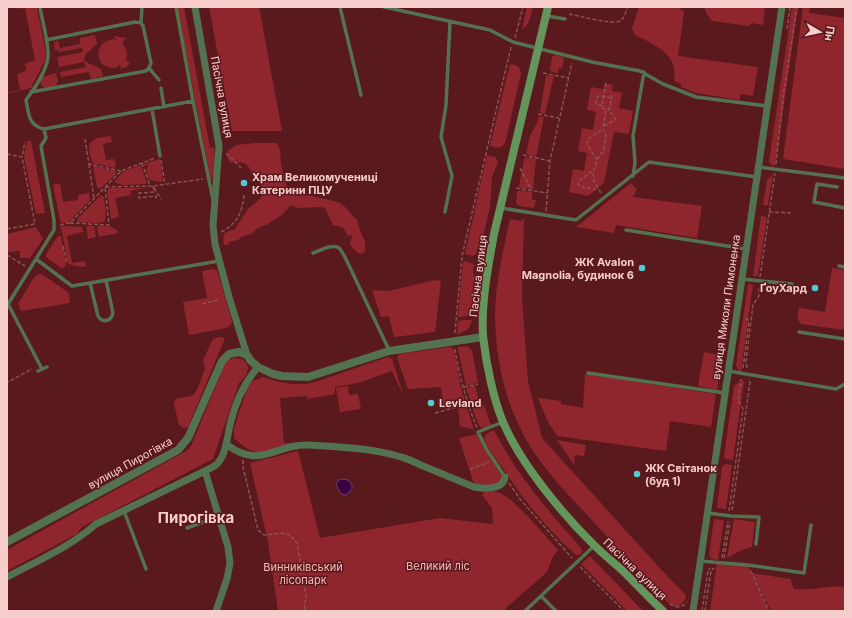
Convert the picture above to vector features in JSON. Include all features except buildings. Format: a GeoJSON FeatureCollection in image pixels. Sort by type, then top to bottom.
{"type":"FeatureCollection","features":[{"type":"Feature","properties":{"kind":"main road","name":"Пасічна вулиця"},"geometry":{"type":"LineString","coordinates":[[547,11],[500,208],[488,269],[483,317],[483,337],[492,388],[503,422],[514,445],[543,488],[594,546],[622,570],[663,611]]}},
{"type":"Feature","properties":{"kind":"street","name":"Пасічна вулиця"},"geometry":{"type":"LineString","coordinates":[[195,7],[220,146],[214,207],[214,236],[219,261],[246,355]]}},
{"type":"Feature","properties":{"kind":"street","name":"вулиця Миколи Пимоненка"},"geometry":{"type":"LineString","coordinates":[[693,611],[782,7]]}},
{"type":"Feature","properties":{"kind":"street"},"geometry":{"type":"LineString","coordinates":[[246,355],[258,367],[266,371],[282,376],[308,377],[389,351],[483,337]]}},
{"type":"Feature","properties":{"kind":"street","name":"вулиця Пирогівка"},"geometry":{"type":"LineString","coordinates":[[7,542],[178,450],[188,438],[222,361],[229,354],[234,352],[246,355]]}},
{"type":"Feature","properties":{"kind":"street"},"geometry":{"type":"LineString","coordinates":[[7,577],[40,560],[86,532],[96,524],[205,471],[216,464],[222,456],[231,421],[242,389],[258,367]]}},
{"type":"Feature","properties":{"kind":"street"},"geometry":{"type":"LineString","coordinates":[[226,444],[236,452],[245,455],[263,455],[293,446],[308,445],[373,451],[402,457],[474,487],[481,488],[500,486],[505,477]]}},
{"type":"Feature","properties":{"kind":"street"},"geometry":{"type":"LineString","coordinates":[[205,471],[228,547],[230,563],[227,579],[216,611]]}},
{"type":"Feature","properties":{"kind":"lane"},"geometry":{"type":"LineString","coordinates":[[40,7],[48,55],[47,63],[26,100],[30,121],[34,125],[44,128],[193,101]]}},
{"type":"Feature","properties":{"kind":"lane"},"geometry":{"type":"LineString","coordinates":[[31,92],[146,71],[149,68],[150,63],[143,26],[141,23],[142,7]]}},
{"type":"Feature","properties":{"kind":"lane"},"geometry":{"type":"LineString","coordinates":[[176,7],[214,207]]}},
{"type":"Feature","properties":{"kind":"lane"},"geometry":{"type":"LineString","coordinates":[[340,7],[361,94]]}},
{"type":"Feature","properties":{"kind":"lane"},"geometry":{"type":"LineString","coordinates":[[384,7],[490,30],[513,42],[538,49],[644,72],[663,84],[696,97],[768,106]]}},
{"type":"Feature","properties":{"kind":"lane"},"geometry":{"type":"LineString","coordinates":[[547,11],[565,19]]}},
{"type":"Feature","properties":{"kind":"lane"},"geometry":{"type":"LineString","coordinates":[[46,40],[135,22],[141,23]]}},
{"type":"Feature","properties":{"kind":"lane"},"geometry":{"type":"LineString","coordinates":[[445,212],[452,176],[441,137],[446,105],[450,22]]}},
{"type":"Feature","properties":{"kind":"lane"},"geometry":{"type":"LineString","coordinates":[[149,68],[159,80]]}},
{"type":"Feature","properties":{"kind":"lane"},"geometry":{"type":"LineString","coordinates":[[633,176],[635,163],[633,136],[644,72]]}},
{"type":"Feature","properties":{"kind":"lane"},"geometry":{"type":"LineString","coordinates":[[161,88],[164,106]]}},
{"type":"Feature","properties":{"kind":"lane"},"geometry":{"type":"LineString","coordinates":[[152,109],[160,156]]}},
{"type":"Feature","properties":{"kind":"lane"},"geometry":{"type":"LineString","coordinates":[[42,369],[8,304],[54,230],[54,220],[41,146],[46,138],[44,128]]}},
{"type":"Feature","properties":{"kind":"lane"},"geometry":{"type":"LineString","coordinates":[[500,208],[576,220],[649,162],[757,177]]}},
{"type":"Feature","properties":{"kind":"lane"},"geometry":{"type":"LineString","coordinates":[[758,167],[845,178]]}},
{"type":"Feature","properties":{"kind":"lane"},"geometry":{"type":"LineString","coordinates":[[837,187],[817,184],[814,202],[845,207]]}},
{"type":"Feature","properties":{"kind":"lane"},"geometry":{"type":"LineString","coordinates":[[626,230],[746,249]]}},
{"type":"Feature","properties":{"kind":"lane"},"geometry":{"type":"LineString","coordinates":[[313,253],[331,247],[340,249],[389,351]]}},
{"type":"Feature","properties":{"kind":"lane"},"geometry":{"type":"LineString","coordinates":[[36,259],[72,286],[219,261]]}},
{"type":"Feature","properties":{"kind":"lane"},"geometry":{"type":"LineString","coordinates":[[839,266],[845,267]]}},
{"type":"Feature","properties":{"kind":"lane"},"geometry":{"type":"LineString","coordinates":[[742,279],[759,282],[792,284]]}},
{"type":"Feature","properties":{"kind":"lane"},"geometry":{"type":"LineString","coordinates":[[90,283],[98,316],[101,320],[106,321],[111,318],[113,313],[106,280]]}},
{"type":"Feature","properties":{"kind":"lane"},"geometry":{"type":"LineString","coordinates":[[799,332],[845,339]]}},
{"type":"Feature","properties":{"kind":"lane"},"geometry":{"type":"LineString","coordinates":[[38,372],[47,367]]}},
{"type":"Feature","properties":{"kind":"lane"},"geometry":{"type":"LineString","coordinates":[[728,371],[836,389],[845,384]]}},
{"type":"Feature","properties":{"kind":"lane"},"geometry":{"type":"LineString","coordinates":[[588,373],[725,393]]}},
{"type":"Feature","properties":{"kind":"lane"},"geometry":{"type":"LineString","coordinates":[[503,422],[478,432],[487,450],[505,477]]}},
{"type":"Feature","properties":{"kind":"lane"},"geometry":{"type":"LineString","coordinates":[[124,511],[146,569]]}},
{"type":"Feature","properties":{"kind":"lane"},"geometry":{"type":"LineString","coordinates":[[707,513],[730,516],[759,517],[756,544]]}},
{"type":"Feature","properties":{"kind":"lane"},"geometry":{"type":"LineString","coordinates":[[187,528],[219,516]]}},
{"type":"Feature","properties":{"kind":"lane"},"geometry":{"type":"LineString","coordinates":[[700,561],[718,564],[748,565],[804,573],[811,524]]}},
{"type":"Feature","properties":{"kind":"lane"},"geometry":{"type":"LineString","coordinates":[[525,611],[594,546]]}},
{"type":"Feature","properties":{"kind":"lane"},"geometry":{"type":"LineString","coordinates":[[541,596],[556,611]]}},
{"type":"Feature","properties":{"kind":"path"},"geometry":{"type":"LineString","coordinates":[[478,432],[464,388],[455,340],[462,256],[513,42],[523,7]]}},
{"type":"Feature","properties":{"kind":"path"},"geometry":{"type":"LineString","coordinates":[[569,14],[610,22],[617,21],[624,16],[627,7]]}},
{"type":"Feature","properties":{"kind":"path"},"geometry":{"type":"LineString","coordinates":[[703,611],[708,571],[712,565],[718,564],[722,560],[730,516],[750,382],[746,361],[753,305],[759,296],[759,282],[775,169],[784,90],[797,7]]}},
{"type":"Feature","properties":{"kind":"path"},"geometry":{"type":"LineString","coordinates":[[546,216],[550,161],[573,57]]}},
{"type":"Feature","properties":{"kind":"path"},"geometry":{"type":"LineString","coordinates":[[543,73],[569,78]]}},
{"type":"Feature","properties":{"kind":"path"},"geometry":{"type":"LineString","coordinates":[[602,106],[606,83]]}},
{"type":"Feature","properties":{"kind":"path"},"geometry":{"type":"LineString","coordinates":[[593,171],[580,180],[578,184],[579,186],[599,190],[594,181],[593,171],[597,160],[604,150],[606,135],[603,128],[607,109],[610,107],[612,96],[597,97],[596,104],[607,109],[615,120],[603,128],[588,139],[587,144],[597,160]]}},
{"type":"Feature","properties":{"kind":"path"},"geometry":{"type":"LineString","coordinates":[[538,114],[560,118]]}},
{"type":"Feature","properties":{"kind":"path"},"geometry":{"type":"LineString","coordinates":[[85,139],[94,199]]}},
{"type":"Feature","properties":{"kind":"path"},"geometry":{"type":"LineString","coordinates":[[7,229],[35,224],[22,157],[25,142]]}},
{"type":"Feature","properties":{"kind":"path"},"geometry":{"type":"LineString","coordinates":[[220,146],[241,168]]}},
{"type":"Feature","properties":{"kind":"path"},"geometry":{"type":"LineString","coordinates":[[7,154],[22,157]]}},
{"type":"Feature","properties":{"kind":"path"},"geometry":{"type":"LineString","coordinates":[[523,155],[550,161]]}},
{"type":"Feature","properties":{"kind":"path"},"geometry":{"type":"LineString","coordinates":[[70,223],[121,171],[160,156],[166,185]]}},
{"type":"Feature","properties":{"kind":"path"},"geometry":{"type":"LineString","coordinates":[[142,163],[150,186]]}},
{"type":"Feature","properties":{"kind":"path"},"geometry":{"type":"LineString","coordinates":[[89,164],[121,171]]}},
{"type":"Feature","properties":{"kind":"path"},"geometry":{"type":"LineString","coordinates":[[520,168],[532,191]]}},
{"type":"Feature","properties":{"kind":"path"},"geometry":{"type":"LineString","coordinates":[[105,187],[166,185],[203,179]]}},
{"type":"Feature","properties":{"kind":"path"},"geometry":{"type":"LineString","coordinates":[[153,186],[161,199]]}},
{"type":"Feature","properties":{"kind":"path"},"geometry":{"type":"LineString","coordinates":[[153,186],[154,192],[139,193],[139,198],[156,196],[156,200]]}},
{"type":"Feature","properties":{"kind":"path"},"geometry":{"type":"LineString","coordinates":[[60,226],[70,223],[109,224],[105,187]]}},
{"type":"Feature","properties":{"kind":"path"},"geometry":{"type":"LineString","coordinates":[[516,188],[548,193]]}},
{"type":"Feature","properties":{"kind":"path"},"geometry":{"type":"LineString","coordinates":[[214,236],[230,228],[238,217],[243,206],[244,195]]}},
{"type":"Feature","properties":{"kind":"path"},"geometry":{"type":"LineString","coordinates":[[769,212],[793,213]]}},
{"type":"Feature","properties":{"kind":"path"},"geometry":{"type":"LineString","coordinates":[[63,246],[67,263]]}},
{"type":"Feature","properties":{"kind":"path"},"geometry":{"type":"LineString","coordinates":[[7,255],[26,266]]}},
{"type":"Feature","properties":{"kind":"path"},"geometry":{"type":"LineString","coordinates":[[202,304],[219,300]]}},
{"type":"Feature","properties":{"kind":"path"},"geometry":{"type":"LineString","coordinates":[[743,370],[749,321],[744,315]]}},
{"type":"Feature","properties":{"kind":"path"},"geometry":{"type":"LineString","coordinates":[[7,379],[8,382],[36,367]]}},
{"type":"Feature","properties":{"kind":"path"},"geometry":{"type":"LineString","coordinates":[[724,561],[743,409],[738,400],[742,378]]}},
{"type":"Feature","properties":{"kind":"path"},"geometry":{"type":"LineString","coordinates":[[464,388],[478,384]]}},
{"type":"Feature","properties":{"kind":"path"},"geometry":{"type":"LineString","coordinates":[[435,413],[468,404]]}},
{"type":"Feature","properties":{"kind":"path"},"geometry":{"type":"LineString","coordinates":[[245,455],[243,466],[258,530],[264,535],[283,533],[290,534],[297,543],[306,597],[304,611]]}},
{"type":"Feature","properties":{"kind":"path"},"geometry":{"type":"LineString","coordinates":[[470,469],[494,460]]}},
{"type":"Feature","properties":{"kind":"path"},"geometry":{"type":"LineString","coordinates":[[505,477],[520,499],[576,563],[624,611]]}},
{"type":"Feature","properties":{"kind":"path"},"geometry":{"type":"LineString","coordinates":[[748,565],[769,611]]}},
{"type":"Feature","properties":{"kind":"path"},"geometry":{"type":"LineString","coordinates":[[670,604],[678,607],[687,602]]}},
{"type":"Feature","properties":{"kind":"green space"},"geometry":{"type":"Polygon","coordinates":[[[20,7],[37,7],[46,53],[45,60],[31,88],[7,94],[20,90],[17,75],[26,70],[25,64],[35,60],[25,8],[17,9],[20,7]]]}},
{"type":"Feature","properties":{"kind":"green space"},"geometry":{"type":"Polygon","coordinates":[[[177,7],[184,7],[210,148],[214,147],[215,163],[211,181],[177,7]]]}},
{"type":"Feature","properties":{"kind":"green space"},"geometry":{"type":"Polygon","coordinates":[[[209,7],[259,7],[282,131],[232,131],[209,7]]]}},
{"type":"Feature","properties":{"kind":"green space"},"geometry":{"type":"Polygon","coordinates":[[[527,7],[533,7],[527,25],[522,29],[527,7]]]}},
{"type":"Feature","properties":{"kind":"green space"},"geometry":{"type":"Polygon","coordinates":[[[639,7],[678,7],[684,12],[678,56],[758,67],[753,96],[741,94],[739,100],[696,93],[681,87],[681,84],[674,81],[675,72],[669,57],[657,47],[635,35],[632,29],[639,7]]]}},
{"type":"Feature","properties":{"kind":"green space"},"geometry":{"type":"Polygon","coordinates":[[[705,7],[765,7],[763,25],[751,23],[750,26],[712,21],[705,11],[705,7]]]}},
{"type":"Feature","properties":{"kind":"green space"},"geometry":{"type":"Polygon","coordinates":[[[792,7],[798,7],[774,166],[771,165],[769,161],[792,7]]]}},
{"type":"Feature","properties":{"kind":"green space"},"geometry":{"type":"Polygon","coordinates":[[[803,7],[810,7],[809,13],[845,18],[845,169],[783,159],[803,7]]]}},
{"type":"Feature","properties":{"kind":"green space"},"geometry":{"type":"Polygon","coordinates":[[[95,35],[97,44],[86,54],[84,60],[101,69],[103,76],[91,79],[89,72],[61,77],[60,72],[86,67],[84,62],[59,67],[57,57],[83,52],[82,48],[59,52],[59,50],[55,51],[54,42],[58,41],[60,48],[80,44],[80,38],[95,35]]]}},
{"type":"Feature","properties":{"kind":"green space"},"geometry":{"type":"Polygon","coordinates":[[[114,36],[126,38],[122,43],[127,51],[126,60],[130,63],[121,69],[120,64],[118,67],[111,68],[105,66],[99,57],[101,46],[113,39],[116,41],[114,36]]]}},
{"type":"Feature","properties":{"kind":"green space"},"geometry":{"type":"Polygon","coordinates":[[[555,55],[563,57],[564,59],[562,68],[559,68],[558,73],[552,72],[550,69],[552,57],[555,55]]]}},
{"type":"Feature","properties":{"kind":"green space"},"geometry":{"type":"Polygon","coordinates":[[[510,64],[518,66],[521,74],[505,143],[498,148],[490,146],[510,64]]]}},
{"type":"Feature","properties":{"kind":"green space"},"geometry":{"type":"Polygon","coordinates":[[[56,73],[58,82],[55,87],[43,87],[40,80],[42,77],[56,73]]]}},
{"type":"Feature","properties":{"kind":"green space"},"geometry":{"type":"Polygon","coordinates":[[[546,75],[554,76],[545,114],[540,113],[546,75]]]}},
{"type":"Feature","properties":{"kind":"green space"},"geometry":{"type":"Polygon","coordinates":[[[605,83],[613,85],[612,91],[622,93],[619,108],[633,111],[629,134],[614,132],[604,183],[588,196],[569,192],[573,169],[584,171],[587,153],[578,151],[582,128],[593,130],[596,112],[587,110],[591,87],[603,89],[605,83]]]}},
{"type":"Feature","properties":{"kind":"green space"},"geometry":{"type":"Polygon","coordinates":[[[539,116],[544,117],[536,157],[526,154],[530,136],[539,116]]]}},
{"type":"Feature","properties":{"kind":"green space"},"geometry":{"type":"Polygon","coordinates":[[[111,136],[112,142],[103,144],[106,160],[114,159],[116,166],[114,168],[93,163],[89,148],[90,143],[97,138],[111,136]]]}},
{"type":"Feature","properties":{"kind":"green space"},"geometry":{"type":"Polygon","coordinates":[[[27,141],[31,141],[45,213],[36,214],[24,157],[27,141]]]}},
{"type":"Feature","properties":{"kind":"green space"},"geometry":{"type":"Polygon","coordinates":[[[277,143],[280,150],[281,164],[286,185],[293,192],[334,201],[344,206],[357,220],[365,241],[365,252],[360,254],[353,249],[350,244],[352,235],[348,236],[343,228],[333,225],[325,208],[298,208],[292,205],[283,214],[268,224],[258,228],[251,234],[230,242],[228,245],[224,245],[223,237],[225,233],[235,229],[248,209],[261,198],[263,190],[248,166],[244,163],[230,162],[227,157],[228,151],[236,145],[277,143]]]}},
{"type":"Feature","properties":{"kind":"green space"},"geometry":{"type":"Polygon","coordinates":[[[487,155],[495,157],[498,162],[492,177],[490,207],[481,245],[478,247],[476,254],[473,256],[465,254],[487,155]]]}},
{"type":"Feature","properties":{"kind":"green space"},"geometry":{"type":"Polygon","coordinates":[[[527,157],[536,159],[533,189],[520,188],[519,186],[524,159],[527,157]]]}},
{"type":"Feature","properties":{"kind":"green space"},"geometry":{"type":"Polygon","coordinates":[[[160,159],[163,181],[160,182],[149,180],[146,170],[149,164],[144,166],[144,164],[160,159]]]}},
{"type":"Feature","properties":{"kind":"green space"},"geometry":{"type":"Polygon","coordinates":[[[141,165],[147,184],[122,185],[114,182],[123,172],[141,165]]]}},
{"type":"Feature","properties":{"kind":"green space"},"geometry":{"type":"Polygon","coordinates":[[[94,166],[116,171],[116,174],[100,189],[97,187],[94,166]]]}},
{"type":"Feature","properties":{"kind":"green space"},"geometry":{"type":"Polygon","coordinates":[[[773,174],[768,205],[763,205],[767,180],[773,174]]]}},
{"type":"Feature","properties":{"kind":"green space"},"geometry":{"type":"Polygon","coordinates":[[[60,183],[63,202],[78,200],[78,195],[89,193],[90,200],[68,223],[61,223],[53,185],[60,183]]]}},
{"type":"Feature","properties":{"kind":"green space"},"geometry":{"type":"Polygon","coordinates":[[[631,183],[637,189],[633,197],[702,206],[697,238],[616,225],[614,233],[576,227],[631,183]]]}},
{"type":"Feature","properties":{"kind":"green space"},"geometry":{"type":"Polygon","coordinates":[[[147,188],[130,191],[131,195],[115,198],[119,217],[111,219],[107,192],[108,189],[147,188]]]}},
{"type":"Feature","properties":{"kind":"green space"},"geometry":{"type":"Polygon","coordinates":[[[519,190],[532,192],[532,200],[536,200],[534,208],[519,206],[516,203],[517,192],[519,190]]]}},
{"type":"Feature","properties":{"kind":"green space"},"geometry":{"type":"Polygon","coordinates":[[[101,195],[104,197],[106,216],[104,222],[77,222],[78,218],[101,195]]]}},
{"type":"Feature","properties":{"kind":"green space"},"geometry":{"type":"Polygon","coordinates":[[[761,216],[767,217],[758,276],[753,276],[761,216]]]}},
{"type":"Feature","properties":{"kind":"green space"},"geometry":{"type":"Polygon","coordinates":[[[524,218],[522,298],[528,381],[542,438],[686,595],[683,603],[678,606],[670,605],[559,484],[531,448],[512,409],[507,396],[498,358],[495,306],[500,268],[510,219],[521,221],[524,218]]]}},
{"type":"Feature","properties":{"kind":"green space"},"geometry":{"type":"Polygon","coordinates":[[[86,226],[94,226],[96,237],[88,239],[86,226]]]}},
{"type":"Feature","properties":{"kind":"green space"},"geometry":{"type":"Polygon","coordinates":[[[97,226],[110,226],[118,231],[118,233],[99,237],[97,226]]]}},
{"type":"Feature","properties":{"kind":"green space"},"geometry":{"type":"Polygon","coordinates":[[[36,227],[43,239],[30,258],[20,258],[20,251],[7,252],[7,234],[36,227]]]}},
{"type":"Feature","properties":{"kind":"green space"},"geometry":{"type":"Polygon","coordinates":[[[61,227],[82,227],[83,232],[67,236],[72,263],[85,261],[86,266],[81,267],[68,264],[61,227]]]}},
{"type":"Feature","properties":{"kind":"green space"},"geometry":{"type":"Polygon","coordinates":[[[58,236],[61,236],[66,264],[64,268],[61,268],[46,257],[46,254],[58,236]]]}},
{"type":"Feature","properties":{"kind":"green space"},"geometry":{"type":"Polygon","coordinates":[[[463,262],[474,264],[473,273],[475,277],[472,314],[469,316],[458,317],[463,262]]]}},
{"type":"Feature","properties":{"kind":"green space"},"geometry":{"type":"Polygon","coordinates":[[[832,268],[845,270],[845,330],[801,324],[797,318],[799,308],[825,312],[832,268]]]}},
{"type":"Feature","properties":{"kind":"green space"},"geometry":{"type":"Polygon","coordinates":[[[213,269],[217,270],[232,321],[231,325],[226,328],[189,335],[183,302],[207,298],[202,271],[213,269]]]}},
{"type":"Feature","properties":{"kind":"green space"},"geometry":{"type":"Polygon","coordinates":[[[38,274],[42,274],[69,293],[70,303],[21,311],[18,304],[33,279],[38,274]]]}},
{"type":"Feature","properties":{"kind":"green space"},"geometry":{"type":"Polygon","coordinates":[[[435,280],[441,281],[435,332],[394,337],[389,316],[381,317],[372,290],[389,291],[435,280]]]}},
{"type":"Feature","properties":{"kind":"green space"},"geometry":{"type":"Polygon","coordinates":[[[748,284],[753,285],[741,371],[739,371],[736,366],[748,284]]]}},
{"type":"Feature","properties":{"kind":"green space"},"geometry":{"type":"Polygon","coordinates":[[[472,320],[469,328],[457,334],[458,321],[472,320]]]}},
{"type":"Feature","properties":{"kind":"green space"},"geometry":{"type":"Polygon","coordinates":[[[220,337],[225,338],[188,427],[183,428],[179,425],[174,404],[175,400],[194,395],[205,368],[203,360],[213,339],[220,337]]]}},
{"type":"Feature","properties":{"kind":"green space"},"geometry":{"type":"Polygon","coordinates":[[[450,347],[454,350],[461,388],[474,430],[460,426],[458,407],[444,409],[441,387],[408,389],[397,358],[399,354],[450,347]]]}},
{"type":"Feature","properties":{"kind":"green space"},"geometry":{"type":"Polygon","coordinates":[[[458,347],[469,347],[472,351],[478,382],[466,386],[458,350],[458,347]]]}},
{"type":"Feature","properties":{"kind":"green space"},"geometry":{"type":"Polygon","coordinates":[[[704,352],[722,355],[717,390],[698,386],[704,352]]]}},
{"type":"Feature","properties":{"kind":"green space"},"geometry":{"type":"Polygon","coordinates":[[[388,357],[392,359],[404,397],[392,371],[358,383],[335,387],[335,394],[307,399],[307,396],[280,398],[284,443],[289,443],[288,447],[265,452],[254,451],[248,449],[234,438],[234,430],[238,415],[251,382],[263,377],[291,384],[306,384],[388,357]]]}},
{"type":"Feature","properties":{"kind":"green space"},"geometry":{"type":"Polygon","coordinates":[[[234,358],[244,361],[248,367],[246,375],[239,383],[213,459],[82,527],[77,534],[7,571],[7,550],[186,451],[191,446],[226,361],[234,358]]]}},
{"type":"Feature","properties":{"kind":"green space"},"geometry":{"type":"Polygon","coordinates":[[[585,374],[716,394],[711,427],[670,421],[666,451],[557,436],[548,422],[538,398],[561,401],[561,404],[583,408],[585,374]]]}},
{"type":"Feature","properties":{"kind":"green space"},"geometry":{"type":"Polygon","coordinates":[[[744,381],[733,460],[725,459],[724,456],[734,386],[739,382],[744,381]]]}},
{"type":"Feature","properties":{"kind":"green space"},"geometry":{"type":"Polygon","coordinates":[[[475,385],[480,405],[484,405],[491,425],[485,428],[480,427],[478,424],[466,388],[475,385]]]}},
{"type":"Feature","properties":{"kind":"green space"},"geometry":{"type":"Polygon","coordinates":[[[348,386],[349,395],[358,394],[361,409],[340,412],[336,388],[348,386]]]}},
{"type":"Feature","properties":{"kind":"green space"},"geometry":{"type":"Polygon","coordinates":[[[494,430],[512,462],[533,492],[581,548],[582,552],[579,555],[576,555],[565,545],[537,515],[493,455],[484,438],[486,434],[494,430]]]}},
{"type":"Feature","properties":{"kind":"green space"},"geometry":{"type":"Polygon","coordinates":[[[478,434],[490,458],[502,476],[501,481],[497,485],[475,487],[459,438],[478,434]]]}},
{"type":"Feature","properties":{"kind":"green space"},"geometry":{"type":"Polygon","coordinates":[[[557,440],[586,445],[584,456],[575,455],[574,465],[557,440]]]}},
{"type":"Feature","properties":{"kind":"green space","name":"Великий ліс"},"geometry":{"type":"Polygon","coordinates":[[[298,451],[320,538],[440,518],[492,524],[492,508],[482,495],[484,492],[492,491],[500,493],[514,503],[558,550],[552,558],[547,572],[507,607],[505,611],[278,611],[268,542],[250,463],[298,451]]]}},
{"type":"Feature","properties":{"kind":"green space"},"geometry":{"type":"Polygon","coordinates":[[[725,464],[732,465],[726,509],[717,508],[722,467],[725,464]]]}},
{"type":"Feature","properties":{"kind":"green space"},"geometry":{"type":"Polygon","coordinates":[[[714,519],[724,520],[718,560],[711,559],[709,555],[714,519]]]}},
{"type":"Feature","properties":{"kind":"green space"},"geometry":{"type":"Polygon","coordinates":[[[734,519],[755,522],[752,547],[742,550],[727,558],[734,519]]]}},
{"type":"Feature","properties":{"kind":"green space"},"geometry":{"type":"Polygon","coordinates":[[[590,556],[643,611],[627,611],[581,564],[590,556]]]}},
{"type":"Feature","properties":{"kind":"green space"},"geometry":{"type":"Polygon","coordinates":[[[717,562],[748,565],[769,611],[710,611],[717,562]]]}},
{"type":"Feature","properties":{"kind":"green space"},"geometry":{"type":"Polygon","coordinates":[[[752,573],[790,579],[794,589],[845,587],[845,611],[771,611],[752,573]]]}},
{"type":"Feature","properties":{"kind":"shaded area"},"geometry":{"type":"Polygon","coordinates":[[[339,480],[348,480],[352,485],[352,489],[346,495],[338,490],[336,484],[339,480]]]}},
{"type":"Feature","properties":{"kind":"place","name":"Храм Великомучениці Катерини ПЦУ"},"geometry":{"type":"Point","coordinates":[244,183]}},
{"type":"Feature","properties":{"kind":"place","name":"ЖК Avalon Magnolia, будинок 6"},"geometry":{"type":"Point","coordinates":[642,268]}},
{"type":"Feature","properties":{"kind":"place","name":"ҐоуХард"},"geometry":{"type":"Point","coordinates":[815,288]}},
{"type":"Feature","properties":{"kind":"place","name":"Levland"},"geometry":{"type":"Point","coordinates":[431,403]}},
{"type":"Feature","properties":{"kind":"place","name":"ЖК Світанок (буд 1)"},"geometry":{"type":"Point","coordinates":[637,474]}},
{"type":"Feature","properties":{"kind":"district","name":"Пирогівка"},"geometry":{"type":"Point","coordinates":[196,518]}},
{"type":"Feature","properties":{"kind":"park label","name":"Винниківський лісопарк"},"geometry":{"type":"Point","coordinates":[303,573]}}]}
